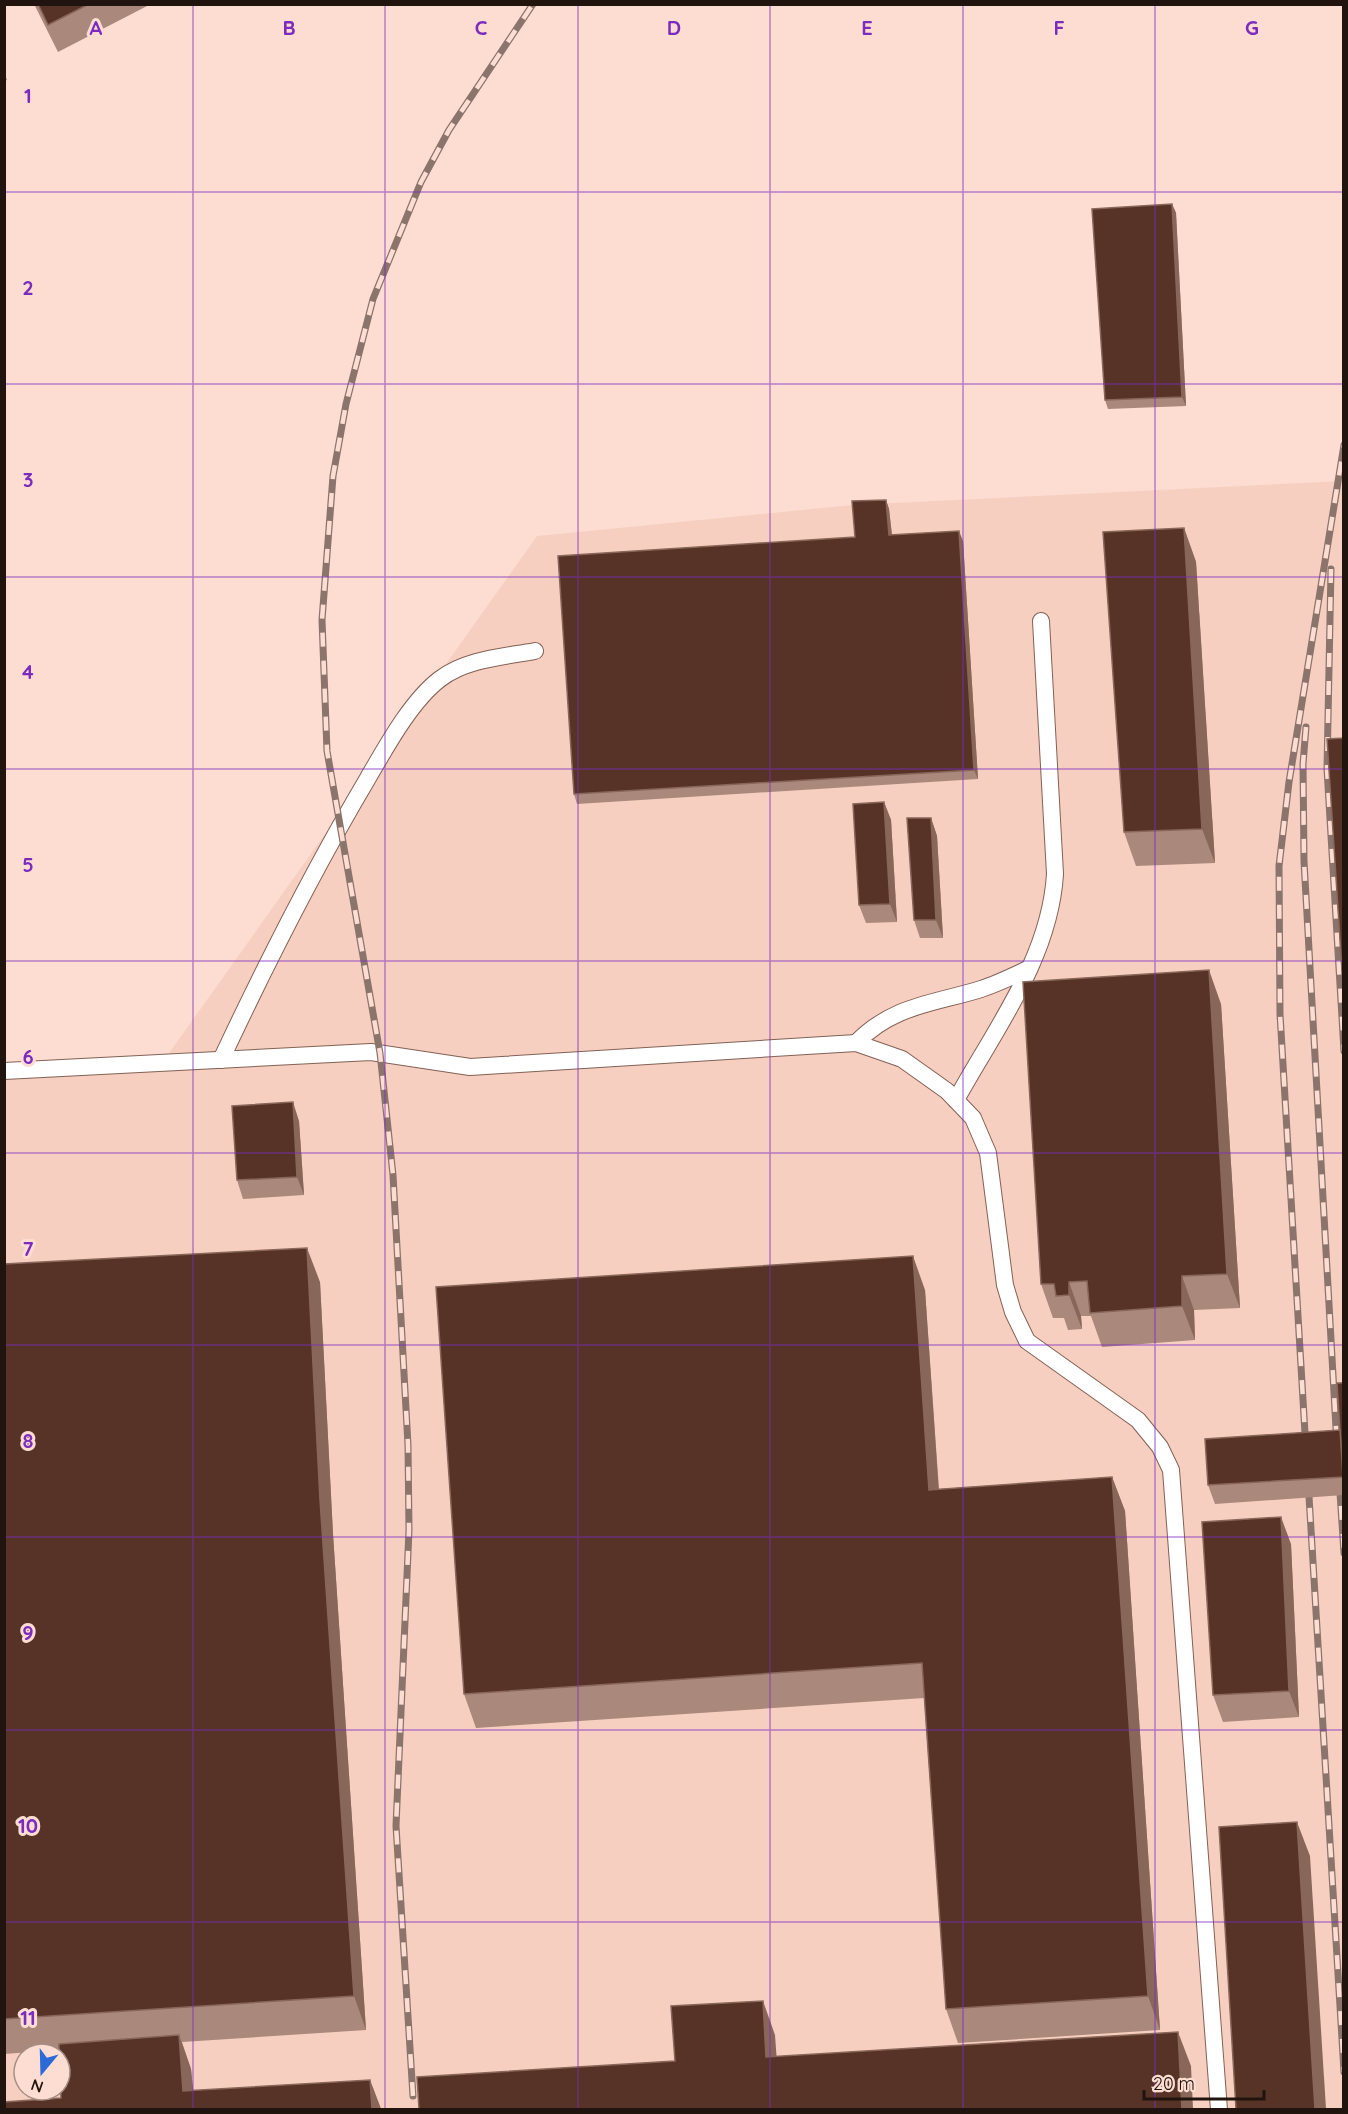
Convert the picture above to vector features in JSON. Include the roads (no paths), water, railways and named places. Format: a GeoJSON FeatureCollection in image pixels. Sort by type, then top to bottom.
{"type":"FeatureCollection","features":[{"type":"Feature","properties":{"kind":"lane"},"geometry":{"type":"LineString","coordinates":[[956,1101],[1040,949],[1053,903],[1055,874],[1041,621]]}},
{"type":"Feature","properties":{"kind":"lane"},"geometry":{"type":"LineString","coordinates":[[221,1060],[264,968],[339,827],[387,745],[422,697],[438,680],[457,668],[535,651]]}},
{"type":"Feature","properties":{"kind":"lane"},"geometry":{"type":"LineString","coordinates":[[856,1043],[872,1027],[889,1016],[981,989],[1028,969]]}},
{"type":"Feature","properties":{"kind":"lane"},"geometry":{"type":"LineString","coordinates":[[4,1071],[371,1052],[470,1066],[856,1043],[902,1059],[939,1084],[973,1118],[988,1153],[1005,1286],[1013,1312],[1028,1341],[1138,1420],[1160,1447],[1171,1470],[1219,2109]]}},
{"type":"Feature","properties":{"kind":"railway"},"geometry":{"type":"LineString","coordinates":[[413,2096],[396,1826],[409,1530],[408,1445],[393,1175],[380,1053],[327,751],[322,620],[333,476],[346,404],[373,299],[421,182],[449,130],[533,4]]}},
{"type":"Feature","properties":{"kind":"railway"},"geometry":{"type":"LineString","coordinates":[[1306,1450],[1280,1014],[1279,866],[1289,782],[1344,445]]}},
{"type":"Feature","properties":{"kind":"railway"},"geometry":{"type":"LineString","coordinates":[[1331,569],[1327,769],[1344,1051]]}},
{"type":"Feature","properties":{"kind":"railway"},"geometry":{"type":"LineString","coordinates":[[1306,727],[1303,764],[1304,861],[1337,1446]]}},
{"type":"Feature","properties":{"kind":"railway"},"geometry":{"type":"LineString","coordinates":[[1339,1478],[1344,1553]]}},
{"type":"Feature","properties":{"kind":"railway"},"geometry":{"type":"LineString","coordinates":[[1308,1480],[1344,2072]]}}]}
